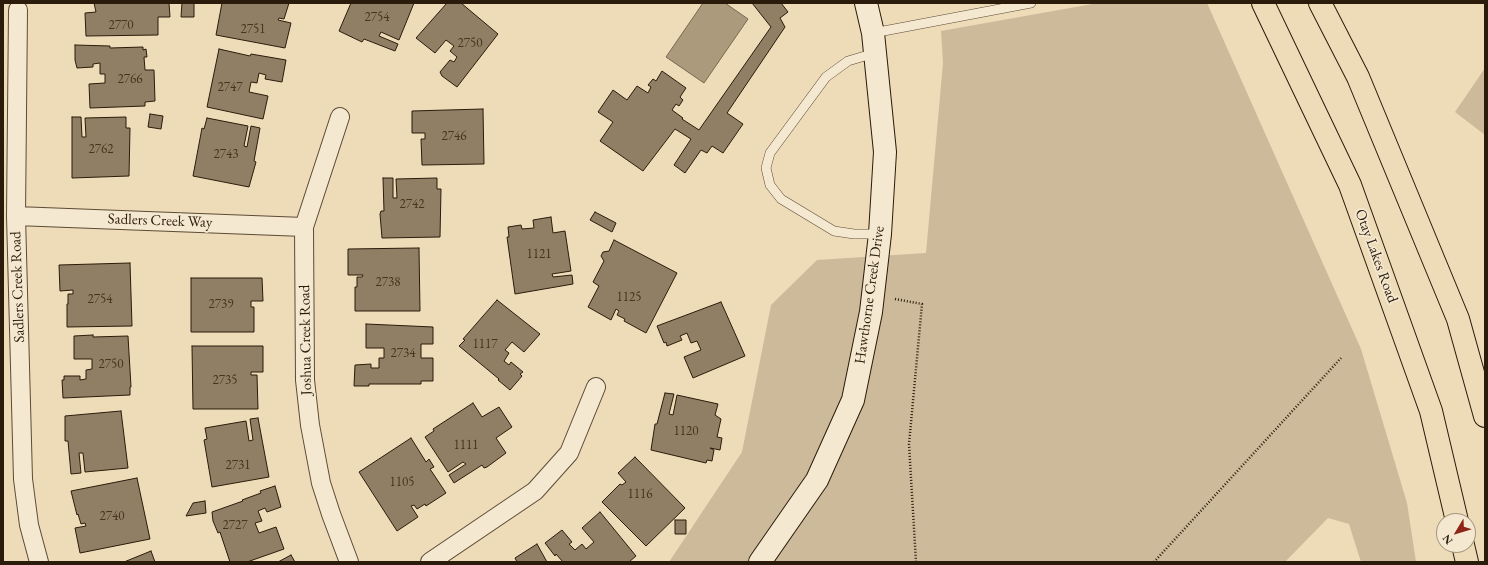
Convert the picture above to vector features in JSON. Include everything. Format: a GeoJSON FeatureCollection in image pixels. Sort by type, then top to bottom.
{"type":"FeatureCollection","features":[{"type":"Feature","properties":{"kind":"main road","name":"Otay Lakes Road"},"geometry":{"type":"LineString","coordinates":[[1263,3],[1350,185],[1431,411],[1455,513]]}},
{"type":"Feature","properties":{"kind":"main road"},"geometry":{"type":"LineString","coordinates":[[1320,3],[1358,77],[1458,318],[1485,416]]}},
{"type":"Feature","properties":{"kind":"street","name":"Hawthorne Creek Drive"},"geometry":{"type":"LineString","coordinates":[[760,562],[817,480],[853,400],[872,298],[880,234],[885,152],[874,43],[866,3]]}},
{"type":"Feature","properties":{"kind":"street","name":"Sadlers Creek Road"},"geometry":{"type":"LineString","coordinates":[[18,10],[16,216],[23,479],[29,526],[39,562]]}},
{"type":"Feature","properties":{"kind":"street","name":"Joshua Creek Road"},"geometry":{"type":"LineString","coordinates":[[340,117],[304,227],[305,380],[308,415],[321,483],[349,562]]}},
{"type":"Feature","properties":{"kind":"street","name":"Sadlers Creek Way"},"geometry":{"type":"LineString","coordinates":[[16,216],[304,227]]}},
{"type":"Feature","properties":{"kind":"street"},"geometry":{"type":"LineString","coordinates":[[430,562],[535,491],[570,453],[596,387]]}},
{"type":"Feature","properties":{"kind":"lane"},"geometry":{"type":"LineString","coordinates":[[880,234],[854,234],[834,231],[781,199],[770,185],[766,168],[770,153],[826,77],[874,43],[1030,3]]}},
{"type":"Feature","properties":{"kind":"path"},"geometry":{"type":"LineString","coordinates":[[872,298],[908,300],[922,304],[910,444],[916,562]]}},
{"type":"Feature","properties":{"kind":"path"},"geometry":{"type":"LineString","coordinates":[[1154,562],[1341,358]]}},
{"type":"Feature","properties":{"kind":"shaded area"},"geometry":{"type":"Polygon","coordinates":[[[703,3],[725,3],[748,19],[704,83],[666,57],[703,3]]]}},
{"type":"Feature","properties":{"kind":"shaded area"},"geometry":{"type":"Polygon","coordinates":[[[1098,3],[1207,3],[1361,349],[1407,503],[1416,562],[1361,562],[1349,524],[1328,518],[1285,562],[669,562],[742,452],[771,305],[817,260],[926,253],[943,63],[941,31],[1098,3]]]}},
{"type":"Feature","properties":{"kind":"shaded area"},"geometry":{"type":"Polygon","coordinates":[[[1485,68],[1485,135],[1455,112],[1485,68]]]}},
{"type":"Feature","properties":{"kind":"building"},"geometry":{"type":"Polygon","coordinates":[[[94,3],[169,3],[170,17],[158,17],[158,35],[86,36],[85,13],[96,12],[94,3]]]}},
{"type":"Feature","properties":{"kind":"building"},"geometry":{"type":"Polygon","coordinates":[[[182,3],[194,3],[194,17],[181,17],[182,3]]]}},
{"type":"Feature","properties":{"kind":"building"},"geometry":{"type":"Polygon","coordinates":[[[222,3],[289,3],[284,19],[279,18],[278,20],[291,23],[285,48],[216,35],[222,3]]]}},
{"type":"Feature","properties":{"kind":"building"},"geometry":{"type":"Polygon","coordinates":[[[351,3],[414,3],[399,40],[381,32],[379,36],[398,44],[395,51],[364,39],[362,42],[339,31],[351,3]]]}},
{"type":"Feature","properties":{"kind":"building"},"geometry":{"type":"Polygon","coordinates":[[[447,3],[461,3],[498,34],[457,87],[442,76],[440,72],[450,60],[454,62],[457,57],[450,51],[454,46],[446,40],[435,53],[416,38],[447,3]]]}},
{"type":"Feature","properties":{"kind":"building"},"geometry":{"type":"Polygon","coordinates":[[[752,3],[781,3],[788,12],[780,18],[785,27],[727,113],[743,124],[723,153],[712,146],[707,153],[701,150],[685,173],[674,165],[691,139],[675,129],[643,171],[600,141],[613,122],[598,112],[613,90],[627,100],[637,86],[648,93],[651,87],[648,85],[653,79],[656,81],[662,71],[686,88],[680,97],[683,100],[679,106],[676,104],[672,110],[683,118],[682,119],[699,130],[771,27],[752,3]]]}},
{"type":"Feature","properties":{"kind":"building"},"geometry":{"type":"Polygon","coordinates":[[[75,45],[110,46],[110,48],[143,47],[143,50],[146,49],[147,57],[144,57],[145,70],[154,70],[155,101],[145,102],[145,106],[90,108],[89,84],[105,83],[105,74],[100,74],[100,63],[93,64],[93,67],[77,68],[75,60],[75,45]]]}},
{"type":"Feature","properties":{"kind":"building"},"geometry":{"type":"Polygon","coordinates":[[[219,49],[250,56],[251,54],[286,60],[282,82],[265,79],[266,75],[259,73],[257,83],[251,82],[249,92],[268,96],[263,119],[207,107],[219,49]]]}},
{"type":"Feature","properties":{"kind":"building"},"geometry":{"type":"Polygon","coordinates":[[[483,109],[484,164],[422,165],[421,139],[425,139],[425,133],[412,133],[412,111],[483,109]]]}},
{"type":"Feature","properties":{"kind":"building"},"geometry":{"type":"Polygon","coordinates":[[[150,114],[163,116],[161,129],[148,127],[150,114]]]}},
{"type":"Feature","properties":{"kind":"building"},"geometry":{"type":"Polygon","coordinates":[[[72,117],[81,117],[82,137],[86,137],[85,118],[126,117],[126,128],[130,128],[129,176],[72,178],[72,117]]]}},
{"type":"Feature","properties":{"kind":"building"},"geometry":{"type":"Polygon","coordinates":[[[207,118],[248,126],[244,146],[247,147],[251,126],[260,128],[254,161],[256,162],[249,187],[193,176],[202,128],[204,129],[207,118]]]}},
{"type":"Feature","properties":{"kind":"building"},"geometry":{"type":"Polygon","coordinates":[[[383,178],[393,178],[393,198],[397,198],[396,179],[437,178],[437,189],[441,189],[440,237],[382,238],[380,214],[381,211],[384,211],[383,178]]]}},
{"type":"Feature","properties":{"kind":"building"},"geometry":{"type":"Polygon","coordinates":[[[595,212],[616,223],[612,232],[590,220],[595,212]]]}},
{"type":"Feature","properties":{"kind":"building"},"geometry":{"type":"Polygon","coordinates":[[[551,217],[553,233],[565,231],[571,271],[552,274],[553,277],[572,275],[573,284],[515,294],[507,237],[509,237],[508,227],[521,225],[522,229],[534,228],[533,220],[551,217]]]}},
{"type":"Feature","properties":{"kind":"building"},"geometry":{"type":"Polygon","coordinates":[[[614,240],[677,273],[646,333],[624,321],[625,319],[617,315],[619,311],[616,309],[611,320],[588,307],[599,286],[593,282],[604,261],[601,256],[603,252],[609,251],[614,240]]]}},
{"type":"Feature","properties":{"kind":"building"},"geometry":{"type":"Polygon","coordinates":[[[419,248],[420,311],[355,311],[355,287],[357,287],[357,277],[362,277],[363,275],[348,275],[348,249],[419,248]]]}},
{"type":"Feature","properties":{"kind":"building"},"geometry":{"type":"Polygon","coordinates":[[[130,263],[132,326],[67,327],[68,294],[73,294],[73,290],[60,291],[59,265],[130,263]]]}},
{"type":"Feature","properties":{"kind":"building"},"geometry":{"type":"Polygon","coordinates":[[[191,278],[262,278],[263,301],[251,301],[251,307],[254,307],[254,332],[191,332],[191,278]]]}},
{"type":"Feature","properties":{"kind":"building"},"geometry":{"type":"Polygon","coordinates":[[[497,300],[540,334],[524,352],[512,342],[505,350],[509,353],[504,361],[509,365],[511,362],[523,372],[520,374],[522,376],[510,390],[459,346],[465,340],[463,339],[497,300]]]}},
{"type":"Feature","properties":{"kind":"building"},"geometry":{"type":"Polygon","coordinates":[[[721,302],[745,356],[693,378],[684,357],[701,350],[697,341],[691,343],[687,333],[680,336],[682,340],[667,346],[666,342],[664,343],[657,326],[721,302]]]}},
{"type":"Feature","properties":{"kind":"building"},"geometry":{"type":"Polygon","coordinates":[[[366,324],[433,327],[433,344],[421,344],[421,358],[433,358],[433,381],[421,381],[421,384],[369,384],[369,386],[354,386],[355,365],[371,364],[371,368],[379,368],[379,358],[384,358],[384,348],[366,348],[366,324]]]}},
{"type":"Feature","properties":{"kind":"building"},"geometry":{"type":"Polygon","coordinates":[[[93,335],[93,337],[128,336],[131,387],[130,395],[63,398],[62,380],[64,380],[64,376],[80,376],[80,380],[86,379],[86,370],[92,369],[92,359],[74,359],[74,336],[93,335]]]}},
{"type":"Feature","properties":{"kind":"building"},"geometry":{"type":"Polygon","coordinates":[[[192,346],[263,346],[263,372],[251,372],[251,375],[257,375],[258,409],[193,409],[192,346]]]}},
{"type":"Feature","properties":{"kind":"building"},"geometry":{"type":"Polygon","coordinates":[[[665,393],[674,394],[669,414],[673,415],[677,395],[718,404],[715,415],[721,419],[717,437],[722,438],[720,450],[710,448],[714,450],[712,461],[707,460],[706,463],[651,450],[655,424],[657,424],[665,393]]]}},
{"type":"Feature","properties":{"kind":"building"},"geometry":{"type":"Polygon","coordinates":[[[473,403],[482,417],[499,407],[512,427],[496,438],[506,453],[487,467],[484,468],[482,465],[454,483],[449,475],[466,464],[463,462],[448,472],[425,437],[434,431],[433,429],[473,403]]]}},
{"type":"Feature","properties":{"kind":"building"},"geometry":{"type":"Polygon","coordinates":[[[121,411],[128,468],[85,472],[83,453],[79,453],[81,473],[71,474],[68,441],[65,441],[65,416],[121,411]]]}},
{"type":"Feature","properties":{"kind":"building"},"geometry":{"type":"Polygon","coordinates":[[[258,418],[269,477],[212,487],[204,440],[207,439],[205,428],[246,421],[249,441],[253,440],[250,419],[258,418]]]}},
{"type":"Feature","properties":{"kind":"building"},"geometry":{"type":"Polygon","coordinates":[[[411,438],[426,462],[429,459],[434,467],[430,469],[446,493],[426,506],[425,504],[417,509],[414,505],[411,506],[418,517],[397,531],[359,472],[411,438]]]}},
{"type":"Feature","properties":{"kind":"building"},"geometry":{"type":"Polygon","coordinates":[[[635,457],[685,508],[646,546],[602,502],[620,484],[622,485],[626,482],[618,473],[635,457]]]}},
{"type":"Feature","properties":{"kind":"building"},"geometry":{"type":"Polygon","coordinates":[[[137,478],[150,539],[80,553],[75,528],[86,526],[85,523],[81,524],[78,514],[77,515],[71,491],[137,478]]]}},
{"type":"Feature","properties":{"kind":"building"},"geometry":{"type":"Polygon","coordinates":[[[275,486],[281,507],[267,512],[265,508],[258,511],[262,521],[255,523],[259,533],[276,527],[284,549],[247,562],[230,562],[220,532],[218,533],[213,521],[212,512],[243,501],[242,500],[261,493],[260,491],[275,486]]]}},
{"type":"Feature","properties":{"kind":"building"},"geometry":{"type":"Polygon","coordinates":[[[205,501],[206,513],[186,516],[193,503],[205,501]]]}},
{"type":"Feature","properties":{"kind":"building"},"geometry":{"type":"Polygon","coordinates":[[[600,512],[636,556],[629,562],[563,562],[556,554],[555,556],[545,543],[562,530],[572,542],[569,544],[575,550],[582,544],[586,549],[594,542],[582,528],[600,512]]]}},
{"type":"Feature","properties":{"kind":"building"},"geometry":{"type":"Polygon","coordinates":[[[675,520],[686,520],[686,534],[675,534],[675,520]]]}},
{"type":"Feature","properties":{"kind":"building"},"geometry":{"type":"Polygon","coordinates":[[[537,544],[547,562],[517,562],[515,558],[537,544]]]}},
{"type":"Feature","properties":{"kind":"building"},"geometry":{"type":"Polygon","coordinates":[[[151,551],[155,562],[124,562],[151,551]]]}},
{"type":"Feature","properties":{"kind":"building"},"geometry":{"type":"Polygon","coordinates":[[[291,555],[295,562],[278,562],[291,555]]]}}]}
